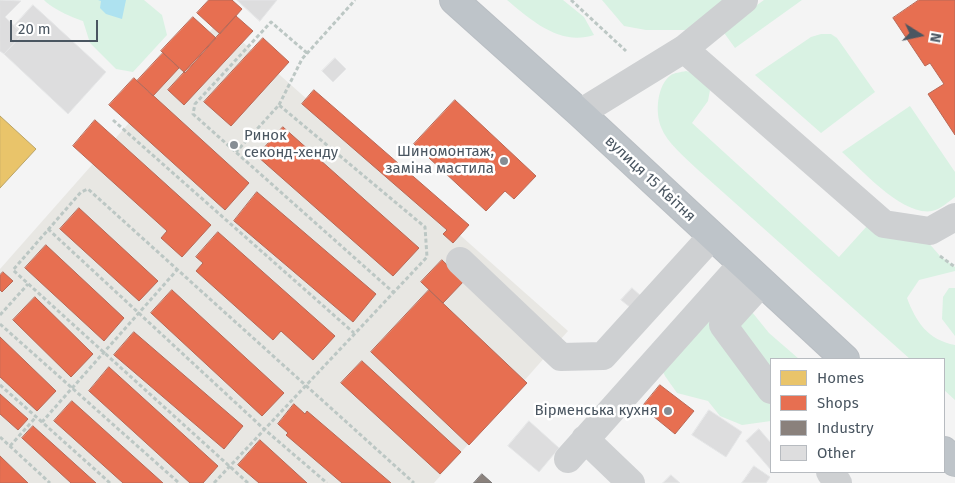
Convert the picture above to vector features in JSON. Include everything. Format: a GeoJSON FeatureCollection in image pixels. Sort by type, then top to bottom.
{"type":"FeatureCollection","features":[{"type":"Feature","properties":{"kind":"highway","name":"вулиця 15 Квітня"},"geometry":{"type":"LineString","coordinates":[[454,0],[580,113],[844,358]]}},
{"type":"Feature","properties":{"kind":"highway"},"geometry":{"type":"LineString","coordinates":[[945,452],[955,462]]}},
{"type":"Feature","properties":{"kind":"street"},"geometry":{"type":"LineString","coordinates":[[580,113],[647,70],[684,49],[744,0]]}},
{"type":"Feature","properties":{"kind":"street"},"geometry":{"type":"LineString","coordinates":[[684,49],[884,224],[930,231],[955,217]]}},
{"type":"Feature","properties":{"kind":"street"},"geometry":{"type":"LineString","coordinates":[[460,261],[561,357],[603,356],[712,236]]}},
{"type":"Feature","properties":{"kind":"street"},"geometry":{"type":"LineString","coordinates":[[568,459],[742,264]]}},
{"type":"Feature","properties":{"kind":"street"},"geometry":{"type":"LineString","coordinates":[[762,282],[723,324],[770,389]]}},
{"type":"Feature","properties":{"kind":"street"},"geometry":{"type":"LineString","coordinates":[[585,439],[631,483]]}},
{"type":"Feature","properties":{"kind":"path"},"geometry":{"type":"LineString","coordinates":[[236,152],[279,105],[302,59],[355,0]]}},
{"type":"Feature","properties":{"kind":"path"},"geometry":{"type":"LineString","coordinates":[[571,0],[647,70]]}},
{"type":"Feature","properties":{"kind":"path"},"geometry":{"type":"LineString","coordinates":[[307,53],[271,22],[195,104],[193,114],[393,292]]}},
{"type":"Feature","properties":{"kind":"path"},"geometry":{"type":"LineString","coordinates":[[214,483],[427,256],[425,227],[279,105]]}},
{"type":"Feature","properties":{"kind":"path"},"geometry":{"type":"LineString","coordinates":[[113,120],[354,333]]}},
{"type":"Feature","properties":{"kind":"path"},"geometry":{"type":"LineString","coordinates":[[248,483],[13,270],[81,192],[88,189],[414,483]]}},
{"type":"Feature","properties":{"kind":"path"},"geometry":{"type":"LineString","coordinates":[[48,229],[264,429],[327,483]]}},
{"type":"Feature","properties":{"kind":"path"},"geometry":{"type":"LineString","coordinates":[[42,422],[177,270]]}},
{"type":"Feature","properties":{"kind":"path"},"geometry":{"type":"LineString","coordinates":[[0,315],[28,284]]}},
{"type":"Feature","properties":{"kind":"path"},"geometry":{"type":"LineString","coordinates":[[0,324],[71,390],[180,483]]}},
{"type":"Feature","properties":{"kind":"path"},"geometry":{"type":"LineString","coordinates":[[0,385],[110,483]]}},
{"type":"Feature","properties":{"kind":"path"},"geometry":{"type":"LineString","coordinates":[[10,446],[36,417]]}},
{"type":"Feature","properties":{"kind":"path"},"geometry":{"type":"LineString","coordinates":[[0,437],[50,483]]}},
{"type":"Feature","properties":{"kind":"shaded area","name":"Ринок секонд-хенду"},"geometry":{"type":"Polygon","coordinates":[[[219,21],[568,331],[434,483],[0,483],[0,269],[219,21]]]}},
{"type":"Feature","properties":{"kind":"green space"},"geometry":{"type":"Polygon","coordinates":[[[44,0],[144,0],[162,15],[167,35],[133,72],[116,69],[90,43],[83,21],[62,12],[44,0]]]}},
{"type":"Feature","properties":{"kind":"green space"},"geometry":{"type":"Polygon","coordinates":[[[507,0],[563,0],[584,17],[594,35],[582,38],[558,34],[526,16],[507,0]]]}},
{"type":"Feature","properties":{"kind":"green space"},"geometry":{"type":"Polygon","coordinates":[[[602,0],[732,0],[697,30],[646,30],[624,26],[602,0]]]}},
{"type":"Feature","properties":{"kind":"green space"},"geometry":{"type":"Polygon","coordinates":[[[764,0],[802,0],[735,48],[722,30],[764,0]]]}},
{"type":"Feature","properties":{"kind":"green space"},"geometry":{"type":"Polygon","coordinates":[[[831,34],[837,38],[875,92],[821,133],[755,75],[811,37],[831,34]]]}},
{"type":"Feature","properties":{"kind":"green space"},"geometry":{"type":"Polygon","coordinates":[[[686,71],[696,74],[710,90],[708,101],[692,123],[839,257],[867,226],[927,241],[940,256],[955,267],[955,271],[919,280],[907,298],[914,315],[924,329],[937,339],[955,345],[955,400],[945,391],[945,358],[909,358],[697,169],[672,144],[661,127],[658,107],[660,92],[666,79],[672,74],[686,71]]]}},
{"type":"Feature","properties":{"kind":"green space"},"geometry":{"type":"Polygon","coordinates":[[[910,106],[955,172],[955,197],[932,211],[920,211],[896,199],[871,180],[842,152],[910,106]]]}},
{"type":"Feature","properties":{"kind":"green space"},"geometry":{"type":"Polygon","coordinates":[[[949,288],[955,288],[955,336],[942,319],[943,297],[949,288]]]}},
{"type":"Feature","properties":{"kind":"green space"},"geometry":{"type":"Polygon","coordinates":[[[752,312],[769,333],[798,358],[770,358],[770,421],[742,425],[720,416],[708,401],[677,393],[665,376],[656,358],[704,317],[752,312]]]}},
{"type":"Feature","properties":{"kind":"water"},"geometry":{"type":"Polygon","coordinates":[[[98,0],[126,0],[122,19],[106,14],[100,8],[101,1],[98,0]]]}},
{"type":"Feature","properties":{"kind":"building: Homes"},"geometry":{"type":"Polygon","coordinates":[[[0,116],[36,149],[0,188],[0,116]]]}},
{"type":"Feature","properties":{"kind":"building: Shops"},"geometry":{"type":"Polygon","coordinates":[[[209,0],[232,0],[242,9],[220,34],[197,13],[209,0]]]}},
{"type":"Feature","properties":{"kind":"building: Shops"},"geometry":{"type":"Polygon","coordinates":[[[919,0],[955,0],[955,135],[928,94],[944,84],[930,63],[925,66],[893,18],[919,0]]]}},
{"type":"Feature","properties":{"kind":"building: Shops"},"geometry":{"type":"Polygon","coordinates":[[[236,16],[253,31],[184,105],[168,90],[236,16]]]}},
{"type":"Feature","properties":{"kind":"building: Shops"},"geometry":{"type":"Polygon","coordinates":[[[193,17],[216,38],[185,73],[161,51],[193,17]]]}},
{"type":"Feature","properties":{"kind":"building: Shops"},"geometry":{"type":"Polygon","coordinates":[[[263,38],[289,62],[231,126],[204,102],[263,38]]]}},
{"type":"Feature","properties":{"kind":"building: Shops"},"geometry":{"type":"Polygon","coordinates":[[[163,53],[179,68],[153,96],[137,81],[163,53]]]}},
{"type":"Feature","properties":{"kind":"building: Shops"},"geometry":{"type":"Polygon","coordinates":[[[134,78],[249,183],[225,210],[109,105],[134,78]]]}},
{"type":"Feature","properties":{"kind":"building: Shops"},"geometry":{"type":"Polygon","coordinates":[[[314,90],[469,225],[453,243],[443,234],[447,230],[302,104],[314,90]]]}},
{"type":"Feature","properties":{"kind":"building: Shops"},"geometry":{"type":"Polygon","coordinates":[[[455,100],[536,176],[514,199],[505,191],[486,211],[414,144],[455,100]]]}},
{"type":"Feature","properties":{"kind":"building: Shops"},"geometry":{"type":"Polygon","coordinates":[[[95,120],[211,225],[182,257],[161,238],[167,231],[73,146],[95,120]]]}},
{"type":"Feature","properties":{"kind":"building: Shops"},"geometry":{"type":"Polygon","coordinates":[[[283,127],[419,248],[393,276],[257,156],[283,127]]]}},
{"type":"Feature","properties":{"kind":"building: Shops"},"geometry":{"type":"Polygon","coordinates":[[[257,192],[376,294],[353,322],[234,221],[257,192]]]}},
{"type":"Feature","properties":{"kind":"building: Shops"},"geometry":{"type":"Polygon","coordinates":[[[79,208],[158,281],[139,301],[60,229],[79,208]]]}},
{"type":"Feature","properties":{"kind":"building: Shops"},"geometry":{"type":"Polygon","coordinates":[[[218,232],[335,336],[313,360],[281,331],[273,340],[196,271],[203,263],[196,257],[218,232]]]}},
{"type":"Feature","properties":{"kind":"building: Shops"},"geometry":{"type":"Polygon","coordinates":[[[46,245],[124,318],[104,341],[25,268],[46,245]]]}},
{"type":"Feature","properties":{"kind":"building: Shops"},"geometry":{"type":"Polygon","coordinates":[[[442,260],[464,281],[443,303],[421,282],[442,260]]]}},
{"type":"Feature","properties":{"kind":"building: Shops"},"geometry":{"type":"Polygon","coordinates":[[[3,272],[13,281],[2,292],[0,290],[0,275],[3,272]]]}},
{"type":"Feature","properties":{"kind":"building: Shops"},"geometry":{"type":"Polygon","coordinates":[[[172,290],[284,393],[262,416],[151,313],[172,290]]]}},
{"type":"Feature","properties":{"kind":"building: Shops"},"geometry":{"type":"Polygon","coordinates":[[[429,290],[527,383],[469,445],[371,352],[429,290]]]}},
{"type":"Feature","properties":{"kind":"building: Shops"},"geometry":{"type":"Polygon","coordinates":[[[35,297],[93,354],[71,377],[13,320],[35,297]]]}},
{"type":"Feature","properties":{"kind":"building: Shops"},"geometry":{"type":"Polygon","coordinates":[[[134,332],[243,426],[224,449],[114,355],[134,332]]]}},
{"type":"Feature","properties":{"kind":"building: Shops"},"geometry":{"type":"Polygon","coordinates":[[[0,337],[56,391],[37,411],[0,377],[0,337]]]}},
{"type":"Feature","properties":{"kind":"building: Shops"},"geometry":{"type":"Polygon","coordinates":[[[362,361],[461,452],[440,474],[341,383],[362,361]]]}},
{"type":"Feature","properties":{"kind":"building: Shops"},"geometry":{"type":"Polygon","coordinates":[[[109,367],[218,466],[203,483],[190,483],[89,391],[109,367]]]}},
{"type":"Feature","properties":{"kind":"building: Shops"},"geometry":{"type":"Polygon","coordinates":[[[660,385],[694,411],[675,434],[642,407],[660,385]]]}},
{"type":"Feature","properties":{"kind":"building: Shops"},"geometry":{"type":"Polygon","coordinates":[[[0,394],[28,419],[18,430],[0,414],[0,394]]]}},
{"type":"Feature","properties":{"kind":"building: Shops"},"geometry":{"type":"Polygon","coordinates":[[[72,401],[163,483],[123,483],[54,421],[72,401]]]}},
{"type":"Feature","properties":{"kind":"building: Shops"},"geometry":{"type":"Polygon","coordinates":[[[294,404],[305,414],[307,411],[391,483],[342,483],[286,435],[288,433],[278,424],[294,404]]]}},
{"type":"Feature","properties":{"kind":"building: Shops"},"geometry":{"type":"Polygon","coordinates":[[[33,426],[96,483],[71,483],[22,438],[33,426]]]}},
{"type":"Feature","properties":{"kind":"building: Shops"},"geometry":{"type":"Polygon","coordinates":[[[260,440],[307,483],[259,483],[238,465],[260,440]]]}},
{"type":"Feature","properties":{"kind":"building: Shops"},"geometry":{"type":"Polygon","coordinates":[[[0,456],[28,483],[0,483],[0,456]]]}},
{"type":"Feature","properties":{"kind":"building: Industry"},"geometry":{"type":"Polygon","coordinates":[[[482,474],[492,483],[474,483],[482,474]]]}},
{"type":"Feature","properties":{"kind":"building: Other"},"geometry":{"type":"Polygon","coordinates":[[[0,0],[21,1],[5,17],[23,34],[4,54],[0,51],[0,0]]]}},
{"type":"Feature","properties":{"kind":"building: Other"},"geometry":{"type":"Polygon","coordinates":[[[237,0],[277,0],[260,21],[237,0]]]}},
{"type":"Feature","properties":{"kind":"building: Other"},"geometry":{"type":"Polygon","coordinates":[[[33,5],[106,72],[68,114],[4,54],[23,34],[14,26],[33,5]]]}},
{"type":"Feature","properties":{"kind":"building: Other"},"geometry":{"type":"Polygon","coordinates":[[[335,58],[346,69],[333,82],[322,71],[335,58]]]}},
{"type":"Feature","properties":{"kind":"building: Other"},"geometry":{"type":"Polygon","coordinates":[[[632,288],[641,296],[631,308],[621,300],[632,288]]]}},
{"type":"Feature","properties":{"kind":"building: Other"},"geometry":{"type":"Polygon","coordinates":[[[709,410],[742,432],[726,457],[692,435],[709,410]]]}},
{"type":"Feature","properties":{"kind":"building: Other"},"geometry":{"type":"Polygon","coordinates":[[[529,421],[559,448],[539,472],[508,446],[529,421]]]}},
{"type":"Feature","properties":{"kind":"building: Other"},"geometry":{"type":"Polygon","coordinates":[[[759,429],[770,442],[770,469],[746,441],[759,429]]]}},
{"type":"Feature","properties":{"kind":"building: Other"},"geometry":{"type":"Polygon","coordinates":[[[754,466],[770,477],[766,483],[742,483],[754,466]]]}},
{"type":"Feature","properties":{"kind":"building: Other"},"geometry":{"type":"Polygon","coordinates":[[[671,475],[680,483],[663,483],[671,475]]]}},
{"type":"Feature","properties":{"kind":"place","name":"Ринок секонд-хенду"},"geometry":{"type":"Point","coordinates":[234,145]}},
{"type":"Feature","properties":{"kind":"place","name":"Шиномонтаж, заміна мастила"},"geometry":{"type":"Point","coordinates":[504,161]}},
{"type":"Feature","properties":{"kind":"place","name":"Вірменська кухня"},"geometry":{"type":"Point","coordinates":[668,411]}}]}
